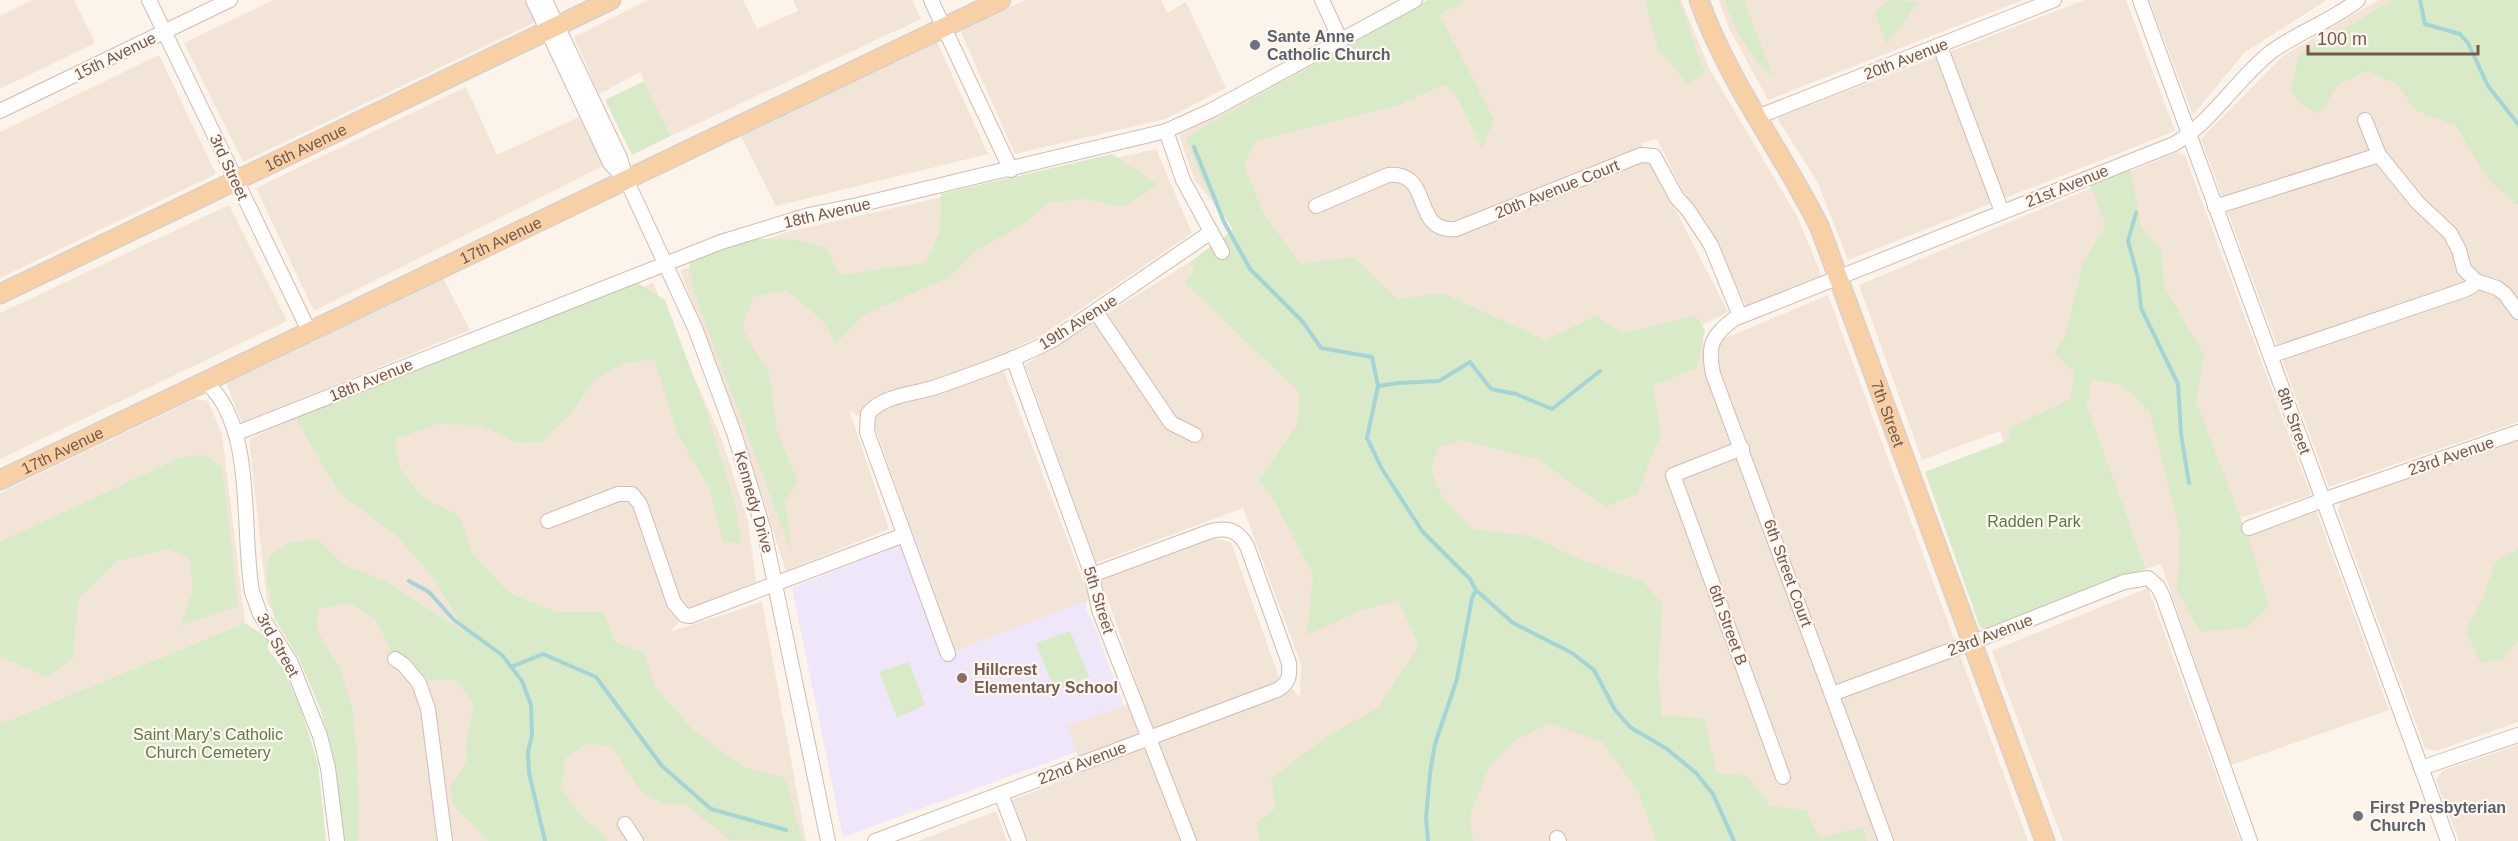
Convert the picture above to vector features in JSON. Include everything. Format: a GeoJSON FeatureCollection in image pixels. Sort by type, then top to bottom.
{"type":"FeatureCollection","features":[{"type":"Feature","properties":{"kind":"main road","name":"16th Avenue"},"geometry":{"type":"LineString","coordinates":[[0,294],[610,0]]}},
{"type":"Feature","properties":{"kind":"main road","name":"17th Avenue"},"geometry":{"type":"LineString","coordinates":[[0,480],[1001,0]]}},
{"type":"Feature","properties":{"kind":"main road","name":"7th Street"},"geometry":{"type":"LineString","coordinates":[[1699,0],[1728,68],[1802,193],[1820,228],[2045,841]]}},
{"type":"Feature","properties":{"kind":"street","name":"3rd Street"},"geometry":{"type":"LineString","coordinates":[[149,0],[310,333]]}},
{"type":"Feature","properties":{"kind":"street","name":"15th Avenue"},"geometry":{"type":"LineString","coordinates":[[0,111],[230,0]]}},
{"type":"Feature","properties":{"kind":"street","name":"Kennedy Drive"},"geometry":{"type":"LineString","coordinates":[[533,0],[552,28]]}},
{"type":"Feature","properties":{"kind":"street","name":"Kennedy Drive"},"geometry":{"type":"LineString","coordinates":[[545,0],[552,28],[610,162],[626,179],[695,328],[734,433],[764,531],[828,841]]}},
{"type":"Feature","properties":{"kind":"street"},"geometry":{"type":"LineString","coordinates":[[930,0],[1011,170]]}},
{"type":"Feature","properties":{"kind":"street"},"geometry":{"type":"LineString","coordinates":[[1322,0],[1341,41]]}},
{"type":"Feature","properties":{"kind":"street","name":"18th Avenue"},"geometry":{"type":"LineString","coordinates":[[237,433],[643,271],[742,234],[809,215],[1011,170],[1166,131],[1212,110],[1415,0]]}},
{"type":"Feature","properties":{"kind":"street","name":"20th Avenue"},"geometry":{"type":"LineString","coordinates":[[1757,117],[2054,0]]}},
{"type":"Feature","properties":{"kind":"street","name":"8th Street"},"geometry":{"type":"LineString","coordinates":[[2140,0],[2448,841]]}},
{"type":"Feature","properties":{"kind":"street","name":"21st Avenue"},"geometry":{"type":"LineString","coordinates":[[1740,316],[2174,144],[2188,135],[2233,87],[2271,53],[2358,0]]}},
{"type":"Feature","properties":{"kind":"street"},"geometry":{"type":"LineString","coordinates":[[1940,46],[2002,212]]}},
{"type":"Feature","properties":{"kind":"street"},"geometry":{"type":"LineString","coordinates":[[2365,120],[2379,155],[2418,203],[2450,233],[2459,250],[2464,269],[2476,280],[2497,288],[2512,302],[2518,312]]}},
{"type":"Feature","properties":{"kind":"street"},"geometry":{"type":"LineString","coordinates":[[1166,131],[1183,180],[1222,252]]}},
{"type":"Feature","properties":{"kind":"street","name":"20th Avenue Court"},"geometry":{"type":"LineString","coordinates":[[1316,206],[1388,175],[1397,174],[1415,184],[1433,225],[1440,229],[1456,229],[1648,154],[1654,156],[1677,198],[1705,234],[1740,316]]}},
{"type":"Feature","properties":{"kind":"street"},"geometry":{"type":"LineString","coordinates":[[2215,207],[2379,155]]}},
{"type":"Feature","properties":{"kind":"street","name":"19th Avenue"},"geometry":{"type":"LineString","coordinates":[[904,535],[867,432],[867,414],[893,399],[934,388],[1013,358],[1053,339],[1211,232]]}},
{"type":"Feature","properties":{"kind":"street"},"geometry":{"type":"LineString","coordinates":[[2270,356],[2464,290],[2471,287],[2476,280]]}},
{"type":"Feature","properties":{"kind":"street"},"geometry":{"type":"LineString","coordinates":[[1096,312],[1171,423],[1195,435]]}},
{"type":"Feature","properties":{"kind":"street","name":"6th Street Court"},"geometry":{"type":"LineString","coordinates":[[1740,316],[1721,328],[1714,336],[1710,356],[1713,374],[1886,841]]}},
{"type":"Feature","properties":{"kind":"street","name":"5th Street"},"geometry":{"type":"LineString","coordinates":[[1013,358],[1092,575],[1099,610],[1189,841]]}},
{"type":"Feature","properties":{"kind":"street","name":"3rd Street"},"geometry":{"type":"LineString","coordinates":[[207,382],[225,404],[237,433],[252,592],[260,614],[291,663],[320,736],[328,768],[337,841]]}},
{"type":"Feature","properties":{"kind":"street","name":"23rd Avenue"},"geometry":{"type":"LineString","coordinates":[[2249,528],[2518,432]]}},
{"type":"Feature","properties":{"kind":"street","name":"6th Street B"},"geometry":{"type":"LineString","coordinates":[[1742,448],[1673,475],[1783,777]]}},
{"type":"Feature","properties":{"kind":"street"},"geometry":{"type":"LineString","coordinates":[[548,520],[618,494],[632,494],[640,504],[674,603],[684,615],[697,615],[904,535],[948,654]]}},
{"type":"Feature","properties":{"kind":"street","name":"22nd Avenue"},"geometry":{"type":"LineString","coordinates":[[875,841],[1277,690],[1287,682],[1290,676],[1289,663],[1247,546],[1242,536],[1230,529],[1211,531],[1092,575]]}},
{"type":"Feature","properties":{"kind":"street","name":"23rd Avenue"},"geometry":{"type":"LineString","coordinates":[[1832,694],[1973,642],[2124,582],[2148,578],[2158,586],[2163,597],[2250,841]]}},
{"type":"Feature","properties":{"kind":"street"},"geometry":{"type":"LineString","coordinates":[[395,659],[404,665],[419,682],[428,709],[445,841]]}},
{"type":"Feature","properties":{"kind":"street"},"geometry":{"type":"LineString","coordinates":[[2421,768],[2518,735]]}},
{"type":"Feature","properties":{"kind":"street"},"geometry":{"type":"LineString","coordinates":[[1001,794],[1019,841]]}},
{"type":"Feature","properties":{"kind":"street"},"geometry":{"type":"LineString","coordinates":[[626,824],[636,841]]}},
{"type":"Feature","properties":{"kind":"shaded area"},"geometry":{"type":"Polygon","coordinates":[[[32,0],[74,0],[95,43],[0,89],[0,16],[32,0]]]}},
{"type":"Feature","properties":{"kind":"shaded area"},"geometry":{"type":"Polygon","coordinates":[[[273,0],[524,0],[535,22],[243,162],[184,43],[273,0]]]}},
{"type":"Feature","properties":{"kind":"shaded area"},"geometry":{"type":"Polygon","coordinates":[[[648,0],[743,0],[757,29],[798,11],[793,0],[912,0],[921,19],[671,136],[640,72],[599,94],[574,37],[648,0]]]}},
{"type":"Feature","properties":{"kind":"shaded area"},"geometry":{"type":"Polygon","coordinates":[[[1025,0],[1161,0],[1167,13],[1186,2],[1226,88],[1165,119],[1015,154],[960,30],[1025,0]]]}},
{"type":"Feature","properties":{"kind":"shaded area"},"geometry":{"type":"Polygon","coordinates":[[[1439,0],[1681,0],[1709,68],[1798,218],[1822,277],[1746,307],[1708,224],[1682,190],[1657,139],[1641,143],[1728,312],[1696,328],[1704,344],[1731,336],[1828,295],[2028,841],[1027,841],[1012,800],[1084,772],[1066,726],[1142,699],[1106,594],[955,651],[874,425],[849,410],[889,529],[786,571],[741,432],[680,270],[787,232],[1156,149],[1192,233],[1044,334],[998,356],[1084,583],[1108,578],[1212,538],[1231,542],[1278,675],[1300,697],[1301,664],[1243,508],[1096,563],[1025,365],[1190,262],[1302,388],[1343,359],[1195,181],[1179,135],[1439,0]]]}},
{"type":"Feature","properties":{"kind":"shaded area"},"geometry":{"type":"Polygon","coordinates":[[[1719,0],[2023,0],[1768,100],[1728,26],[1719,0]]]}},
{"type":"Feature","properties":{"kind":"shaded area"},"geometry":{"type":"Polygon","coordinates":[[[2085,0],[2126,0],[2175,131],[1848,260],[1817,181],[1777,118],[2085,0]]]}},
{"type":"Feature","properties":{"kind":"shaded area"},"geometry":{"type":"Polygon","coordinates":[[[2149,0],[2327,0],[2245,52],[2193,115],[2149,0]]]}},
{"type":"Feature","properties":{"kind":"shaded area"},"geometry":{"type":"Polygon","coordinates":[[[2378,0],[2393,0],[2518,167],[2518,422],[2329,487],[2201,139],[2283,56],[2378,0]]]}},
{"type":"Feature","properties":{"kind":"shaded area"},"geometry":{"type":"Polygon","coordinates":[[[937,42],[988,154],[776,206],[741,136],[937,42]]]}},
{"type":"Feature","properties":{"kind":"shaded area"},"geometry":{"type":"Polygon","coordinates":[[[159,55],[216,174],[0,278],[0,132],[159,55]]]}},
{"type":"Feature","properties":{"kind":"shaded area"},"geometry":{"type":"Polygon","coordinates":[[[466,87],[497,155],[579,117],[605,165],[314,311],[256,188],[466,87]]]}},
{"type":"Feature","properties":{"kind":"shaded area"},"geometry":{"type":"Polygon","coordinates":[[[2177,152],[2185,156],[2311,495],[2231,521],[2236,536],[2316,510],[2389,710],[2231,765],[2161,564],[2146,569],[2089,410],[2004,442],[2000,431],[1922,460],[1859,285],[2177,152]]]}},
{"type":"Feature","properties":{"kind":"shaded area"},"geometry":{"type":"Polygon","coordinates":[[[229,205],[287,321],[0,459],[0,313],[229,205]]]}},
{"type":"Feature","properties":{"kind":"shaded area"},"geometry":{"type":"Polygon","coordinates":[[[443,278],[470,330],[242,423],[226,383],[443,278]]]}},
{"type":"Feature","properties":{"kind":"shaded area"},"geometry":{"type":"Polygon","coordinates":[[[653,283],[722,440],[748,521],[756,582],[692,608],[670,632],[762,602],[806,841],[349,841],[337,741],[296,647],[267,602],[249,439],[295,418],[653,283]]]}},
{"type":"Feature","properties":{"kind":"shaded area"},"geometry":{"type":"Polygon","coordinates":[[[195,399],[208,401],[222,434],[245,623],[0,724],[0,493],[195,399]]]}},
{"type":"Feature","properties":{"kind":"shaded area"},"geometry":{"type":"Polygon","coordinates":[[[2518,438],[2518,722],[2436,751],[2425,748],[2338,511],[2341,501],[2518,438]]]}},
{"type":"Feature","properties":{"kind":"shaded area","name":"Hillcrest Elementary School"},"geometry":{"type":"Polygon","coordinates":[[[916,538],[955,651],[1086,601],[1086,612],[1093,622],[1124,706],[1067,726],[1076,752],[843,837],[792,588],[916,538]]]}},
{"type":"Feature","properties":{"kind":"shaded area"},"geometry":{"type":"Polygon","coordinates":[[[2148,588],[2240,841],[2063,841],[1992,651],[2148,588]]]}},
{"type":"Feature","properties":{"kind":"shaded area"},"geometry":{"type":"Polygon","coordinates":[[[2518,745],[2518,841],[2459,841],[2436,781],[2442,771],[2518,745]]]}},
{"type":"Feature","properties":{"kind":"shaded area"},"geometry":{"type":"Polygon","coordinates":[[[996,811],[1007,841],[918,841],[996,811]]]}},
{"type":"Feature","properties":{"kind":"green space"},"geometry":{"type":"Polygon","coordinates":[[[1428,0],[1465,0],[1440,15],[1494,120],[1482,149],[1459,100],[1446,84],[1398,105],[1256,141],[1244,164],[1263,213],[1301,264],[1354,257],[1397,299],[1442,293],[1545,340],[1596,316],[1623,333],[1696,316],[1705,330],[1697,368],[1653,385],[1661,434],[1637,494],[1606,507],[1539,460],[1461,440],[1439,447],[1431,470],[1443,498],[1472,529],[1530,536],[1582,560],[1643,582],[1662,603],[1658,676],[1662,716],[1704,718],[1717,773],[1748,776],[1770,806],[1806,810],[1819,837],[1863,828],[1867,841],[1656,841],[1639,794],[1604,743],[1550,723],[1515,740],[1488,769],[1470,816],[1473,841],[1260,841],[1257,823],[1276,808],[1271,778],[1329,735],[1378,708],[1419,646],[1398,600],[1360,611],[1307,635],[1313,574],[1274,501],[1259,480],[1297,425],[1300,393],[1185,283],[1195,268],[1190,262],[1233,230],[1200,176],[1186,137],[1428,0]]]}},
{"type":"Feature","properties":{"kind":"green space"},"geometry":{"type":"Polygon","coordinates":[[[1645,0],[1679,0],[1705,74],[1688,84],[1658,49],[1645,0]]]}},
{"type":"Feature","properties":{"kind":"green space"},"geometry":{"type":"Polygon","coordinates":[[[1725,0],[1744,0],[1773,77],[1756,60],[1744,42],[1725,0]]]}},
{"type":"Feature","properties":{"kind":"green space"},"geometry":{"type":"Polygon","coordinates":[[[1890,0],[1918,2],[1887,44],[1874,12],[1890,0]]]}},
{"type":"Feature","properties":{"kind":"green space"},"geometry":{"type":"Polygon","coordinates":[[[2393,0],[2518,0],[2518,206],[2485,176],[2457,127],[2414,109],[2398,85],[2367,71],[2338,85],[2319,114],[2301,104],[2291,91],[2299,55],[2393,0]]]}},
{"type":"Feature","properties":{"kind":"green space"},"geometry":{"type":"Polygon","coordinates":[[[644,81],[671,136],[632,155],[605,100],[644,81]]]}},
{"type":"Feature","properties":{"kind":"green space"},"geometry":{"type":"Polygon","coordinates":[[[1112,154],[1158,185],[1123,207],[1087,199],[1049,202],[1023,225],[976,250],[950,277],[863,315],[836,344],[823,321],[786,290],[754,296],[742,328],[769,374],[777,431],[798,482],[785,502],[792,553],[693,290],[689,262],[740,238],[796,240],[826,247],[839,275],[926,263],[940,231],[941,194],[1112,154]]]}},
{"type":"Feature","properties":{"kind":"green space","name":"Radden Park"},"geometry":{"type":"Polygon","coordinates":[[[2130,168],[2141,226],[2162,252],[2163,284],[2204,355],[2196,401],[2249,540],[2269,606],[2246,628],[2200,632],[2176,588],[2180,534],[2150,412],[2121,384],[2092,380],[2086,410],[2089,410],[2146,569],[1984,629],[1980,627],[1925,472],[2009,440],[2009,428],[2071,399],[2074,372],[2054,353],[2065,337],[2083,263],[2106,225],[2090,185],[2130,168]]]}},
{"type":"Feature","properties":{"kind":"green space"},"geometry":{"type":"Polygon","coordinates":[[[638,283],[665,300],[707,413],[735,504],[741,543],[723,543],[710,490],[678,434],[654,359],[625,363],[596,378],[572,412],[541,442],[517,443],[480,425],[437,424],[395,439],[399,467],[424,499],[459,515],[472,553],[509,593],[557,612],[603,612],[616,643],[644,653],[655,687],[695,732],[746,768],[785,778],[803,841],[730,840],[686,805],[662,803],[641,791],[613,748],[590,743],[566,757],[561,787],[584,820],[608,838],[606,841],[488,841],[454,806],[450,788],[466,763],[467,738],[474,704],[456,680],[430,680],[393,653],[375,618],[349,603],[319,609],[317,630],[339,667],[352,707],[357,756],[358,841],[343,841],[332,751],[320,708],[299,659],[274,618],[266,573],[269,556],[290,542],[319,540],[344,565],[387,582],[466,633],[433,577],[396,535],[339,493],[295,417],[638,283]]]}},
{"type":"Feature","properties":{"kind":"green space"},"geometry":{"type":"Polygon","coordinates":[[[203,455],[222,467],[238,606],[180,626],[193,590],[190,559],[167,549],[117,561],[78,599],[73,658],[48,677],[0,657],[0,542],[182,457],[203,455]]]}},
{"type":"Feature","properties":{"kind":"green space"},"geometry":{"type":"Polygon","coordinates":[[[2518,549],[2518,639],[2504,659],[2480,663],[2466,630],[2481,601],[2496,561],[2518,549]]]}},
{"type":"Feature","properties":{"kind":"green space","name":"Saint Mary's Catholic Church Cemetery"},"geometry":{"type":"Polygon","coordinates":[[[245,623],[268,640],[268,649],[283,668],[301,709],[318,764],[326,841],[0,841],[0,724],[245,623]]]}},
{"type":"Feature","properties":{"kind":"green space"},"geometry":{"type":"Polygon","coordinates":[[[1070,631],[1089,677],[1055,691],[1036,643],[1070,631]]]}},
{"type":"Feature","properties":{"kind":"green space"},"geometry":{"type":"Polygon","coordinates":[[[909,662],[925,705],[897,718],[879,672],[909,662]]]}},
{"type":"Feature","properties":{"kind":"waterway"},"geometry":{"type":"LineString","coordinates":[[2420,0],[2425,24],[2460,34],[2468,43],[2488,86],[2518,124]]}},
{"type":"Feature","properties":{"kind":"waterway"},"geometry":{"type":"LineString","coordinates":[[1194,147],[1224,222],[1250,269],[1303,322],[1321,348],[1372,357],[1378,386],[1367,438],[1382,469],[1422,531],[1470,579],[1476,590],[1513,623],[1572,653],[1594,670],[1615,710],[1630,727],[1667,749],[1696,773],[1713,794],[1734,841]]}},
{"type":"Feature","properties":{"kind":"waterway"},"geometry":{"type":"LineString","coordinates":[[2136,213],[2128,241],[2138,278],[2141,308],[2178,384],[2181,434],[2189,483]]}},
{"type":"Feature","properties":{"kind":"waterway"},"geometry":{"type":"LineString","coordinates":[[1378,386],[1439,381],[1470,362],[1491,389],[1516,394],[1552,409],[1600,371]]}},
{"type":"Feature","properties":{"kind":"waterway"},"geometry":{"type":"LineString","coordinates":[[409,581],[429,592],[454,620],[502,655],[522,681],[531,705],[532,735],[528,752],[529,773],[545,841]]}},
{"type":"Feature","properties":{"kind":"waterway"},"geometry":{"type":"LineString","coordinates":[[1428,841],[1426,818],[1435,744],[1457,679],[1472,598],[1476,590]]}},
{"type":"Feature","properties":{"kind":"waterway"},"geometry":{"type":"LineString","coordinates":[[511,667],[543,654],[596,677],[662,766],[711,809],[786,830]]}},
{"type":"Feature","properties":{"kind":"place","name":"Sante Anne Catholic Church"},"geometry":{"type":"Point","coordinates":[1255,45]}},
{"type":"Feature","properties":{"kind":"place","name":"Hillcrest Elementary School"},"geometry":{"type":"Point","coordinates":[962,678]}},
{"type":"Feature","properties":{"kind":"place","name":"First Presbyterian Church"},"geometry":{"type":"Point","coordinates":[2358,816]}}]}
